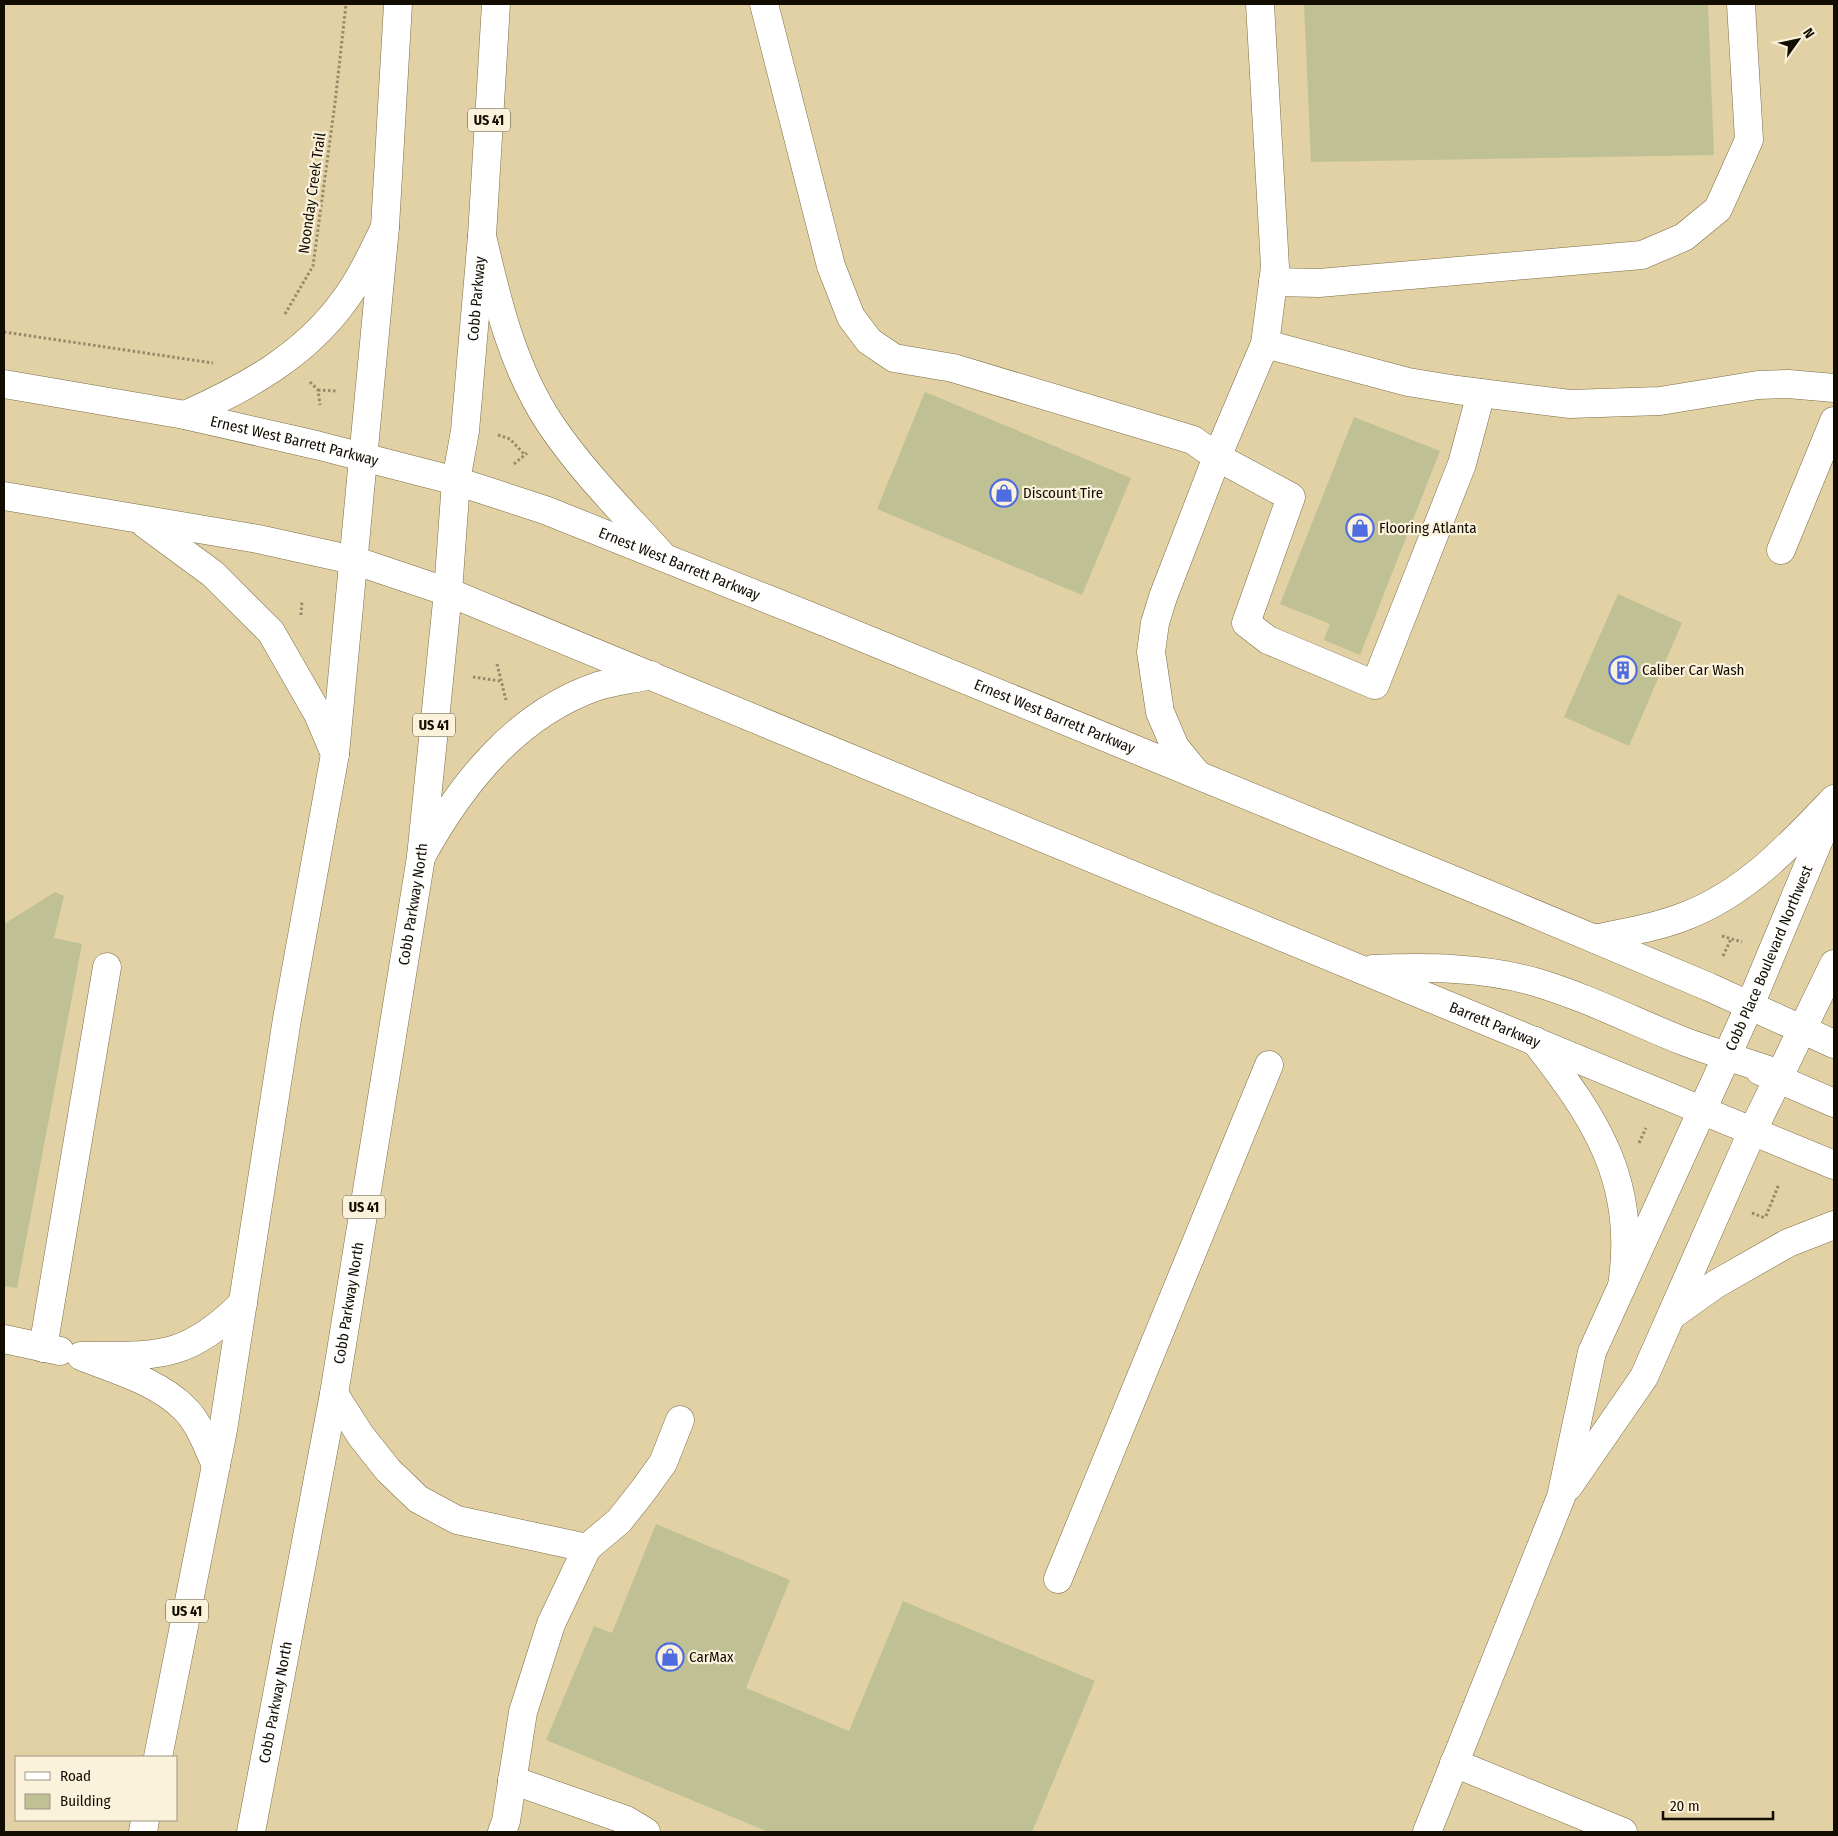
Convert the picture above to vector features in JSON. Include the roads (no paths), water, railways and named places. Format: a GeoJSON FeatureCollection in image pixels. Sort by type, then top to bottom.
{"type":"FeatureCollection","features":[{"type":"Feature","properties":{"kind":"main road","name":"US 41"},"geometry":{"type":"LineString","coordinates":[[158,1756],[216,1465],[287,1019],[336,754],[362,456],[385,227],[398,4]]}},
{"type":"Feature","properties":{"kind":"main road","name":"Cobb Parkway"},"geometry":{"type":"LineString","coordinates":[[448,592],[456,481],[465,430],[482,236],[496,4]]}},
{"type":"Feature","properties":{"kind":"main road"},"geometry":{"type":"LineString","coordinates":[[764,4],[831,266],[851,317],[869,341],[894,358],[953,368],[1193,440],[1217,457],[1291,497],[1246,623],[1268,640],[1375,685],[1462,464],[1481,393]]}},
{"type":"Feature","properties":{"kind":"main road"},"geometry":{"type":"LineString","coordinates":[[1197,774],[1175,747],[1160,712],[1151,652],[1155,623],[1163,597],[1217,457],[1265,344],[1275,267],[1270,138],[1260,4]]}},
{"type":"Feature","properties":{"kind":"main road"},"geometry":{"type":"LineString","coordinates":[[1273,282],[1319,283],[1642,255],[1684,237],[1718,209],[1749,140],[1741,4]]}},
{"type":"Feature","properties":{"kind":"main road"},"geometry":{"type":"LineString","coordinates":[[185,415],[232,394],[271,371],[301,348],[345,300],[367,265],[385,227]]}},
{"type":"Feature","properties":{"kind":"main road"},"geometry":{"type":"LineString","coordinates":[[482,236],[494,292],[507,332],[526,378],[550,424],[577,460],[664,557]]}},
{"type":"Feature","properties":{"kind":"main road"},"geometry":{"type":"LineString","coordinates":[[1265,344],[1408,382],[1570,404],[1660,401],[1758,386],[1788,384],[1834,388]]}},
{"type":"Feature","properties":{"kind":"main road","name":"Ernest West Barrett Parkway"},"geometry":{"type":"LineString","coordinates":[[4,384],[185,415],[362,456],[456,481],[545,510],[1197,774],[1595,939]]}},
{"type":"Feature","properties":{"kind":"main road"},"geometry":{"type":"LineString","coordinates":[[1781,550],[1834,421]]}},
{"type":"Feature","properties":{"kind":"main road"},"geometry":{"type":"LineString","coordinates":[[4,496],[258,539],[353,560],[448,592],[651,675]]}},
{"type":"Feature","properties":{"kind":"main road"},"geometry":{"type":"LineString","coordinates":[[140,520],[213,574],[271,632],[318,714],[336,754]]}},
{"type":"Feature","properties":{"kind":"main road","name":"Cobb Parkway North"},"geometry":{"type":"LineString","coordinates":[[251,1832],[334,1394],[421,857],[448,592]]}},
{"type":"Feature","properties":{"kind":"main road"},"geometry":{"type":"LineString","coordinates":[[421,857],[435,831],[478,770],[503,744],[529,722],[557,704],[599,686],[651,675]]}},
{"type":"Feature","properties":{"kind":"main road","name":"Barrett Parkway"},"geometry":{"type":"LineString","coordinates":[[651,675],[1834,1165]]}},
{"type":"Feature","properties":{"kind":"main road"},"geometry":{"type":"LineString","coordinates":[[1595,939],[1658,925],[1689,915],[1715,902],[1759,873],[1834,799]]}},
{"type":"Feature","properties":{"kind":"main road","name":"Cobb Place Boulevard Northwest"},"geometry":{"type":"LineString","coordinates":[[1561,1497],[1592,1352],[1750,1005],[1834,804]]}},
{"type":"Feature","properties":{"kind":"main road"},"geometry":{"type":"LineString","coordinates":[[1595,939],[1750,1005],[1834,1044]]}},
{"type":"Feature","properties":{"kind":"main road"},"geometry":{"type":"LineString","coordinates":[[1427,1832],[1561,1497],[1644,1377],[1752,1132],[1834,964]]}},
{"type":"Feature","properties":{"kind":"main road"},"geometry":{"type":"LineString","coordinates":[[42,1348],[107,967]]}},
{"type":"Feature","properties":{"kind":"main road"},"geometry":{"type":"LineString","coordinates":[[1364,969],[1432,967],[1474,970],[1534,982],[1604,1006],[1726,1058],[1779,1076],[1834,1102]]}},
{"type":"Feature","properties":{"kind":"main road"},"geometry":{"type":"LineString","coordinates":[[1534,1040],[1567,1083],[1607,1150],[1619,1187],[1626,1224],[1627,1255],[1622,1286]]}},
{"type":"Feature","properties":{"kind":"main road"},"geometry":{"type":"LineString","coordinates":[[1058,1579],[1269,1065]]}},
{"type":"Feature","properties":{"kind":"main road"},"geometry":{"type":"LineString","coordinates":[[1671,1316],[1716,1284],[1788,1243],[1834,1225]]}},
{"type":"Feature","properties":{"kind":"main road"},"geometry":{"type":"LineString","coordinates":[[81,1356],[147,1355],[172,1352],[198,1341],[222,1324],[243,1303]]}},
{"type":"Feature","properties":{"kind":"main road"},"geometry":{"type":"LineString","coordinates":[[4,1339],[81,1356],[162,1391],[185,1408],[199,1429],[216,1465]]}},
{"type":"Feature","properties":{"kind":"main road"},"geometry":{"type":"LineString","coordinates":[[334,1394],[361,1436],[388,1470],[418,1499],[457,1520],[587,1548]]}},
{"type":"Feature","properties":{"kind":"main road"},"geometry":{"type":"LineString","coordinates":[[502,1832],[506,1821],[522,1712],[551,1624],[587,1548],[619,1521],[642,1492],[663,1463],[680,1420]]}},
{"type":"Feature","properties":{"kind":"main road"},"geometry":{"type":"LineString","coordinates":[[1454,1763],[1623,1832]]}},
{"type":"Feature","properties":{"kind":"main road"},"geometry":{"type":"LineString","coordinates":[[512,1780],[626,1820],[646,1832]]}},
{"type":"Feature","properties":{"kind":"place","name":"Discount Tire"},"geometry":{"type":"Point","coordinates":[1004,493]}},
{"type":"Feature","properties":{"kind":"place","name":"Flooring Atlanta"},"geometry":{"type":"Point","coordinates":[1360,528]}},
{"type":"Feature","properties":{"kind":"place","name":"Caliber Car Wash"},"geometry":{"type":"Point","coordinates":[1623,670]}},
{"type":"Feature","properties":{"kind":"place","name":"CarMax"},"geometry":{"type":"Point","coordinates":[670,1657]}}]}
